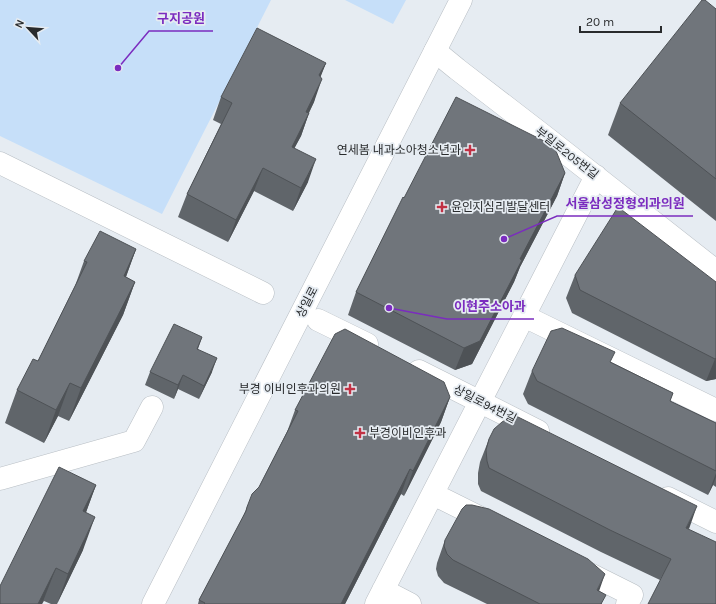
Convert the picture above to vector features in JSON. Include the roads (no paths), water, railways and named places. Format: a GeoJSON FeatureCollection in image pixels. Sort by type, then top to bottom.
{"type":"FeatureCollection","features":[{"type":"Feature","properties":{"kind":"street","name":"상일로"},"geometry":{"type":"LineString","coordinates":[[152,604],[461,0]]}},
{"type":"Feature","properties":{"kind":"street","name":"부일로205번길"},"geometry":{"type":"LineString","coordinates":[[436,51],[716,271]]}},
{"type":"Feature","properties":{"kind":"street"},"geometry":{"type":"LineString","coordinates":[[0,163],[263,293]]}},
{"type":"Feature","properties":{"kind":"street"},"geometry":{"type":"LineString","coordinates":[[410,604],[380,597],[596,176]]}},
{"type":"Feature","properties":{"kind":"street"},"geometry":{"type":"LineString","coordinates":[[524,316],[716,410]]}},
{"type":"Feature","properties":{"kind":"street"},"geometry":{"type":"LineString","coordinates":[[318,320],[381,352]]}},
{"type":"Feature","properties":{"kind":"street","name":"상일로94번길"},"geometry":{"type":"LineString","coordinates":[[402,363],[556,441]]}},
{"type":"Feature","properties":{"kind":"street"},"geometry":{"type":"LineString","coordinates":[[0,479],[134,441],[152,407]]}},
{"type":"Feature","properties":{"kind":"street"},"geometry":{"type":"LineString","coordinates":[[654,490],[716,522]]}},
{"type":"Feature","properties":{"kind":"street"},"geometry":{"type":"LineString","coordinates":[[433,494],[504,530]]}},
{"type":"Feature","properties":{"kind":"street"},"geometry":{"type":"LineString","coordinates":[[561,559],[632,595],[627,604]]}},
{"type":"Feature","properties":{"kind":"place","name":"구지공원"},"geometry":{"type":"Point","coordinates":[118,68]}},
{"type":"Feature","properties":{"kind":"place","name":"연세봄 내과소아청소년과"},"geometry":{"type":"Point","coordinates":[470,150]}},
{"type":"Feature","properties":{"kind":"place","name":"윤인지심리발달센터"},"geometry":{"type":"Point","coordinates":[442,207]}},
{"type":"Feature","properties":{"kind":"place","name":"서울삼성정형외과의원"},"geometry":{"type":"Point","coordinates":[504,239]}},
{"type":"Feature","properties":{"kind":"place","name":"이현주소아과"},"geometry":{"type":"Point","coordinates":[389,308]}},
{"type":"Feature","properties":{"kind":"place","name":"부경 이비인후과의원"},"geometry":{"type":"Point","coordinates":[350,389]}},
{"type":"Feature","properties":{"kind":"place","name":"부경이비인후과"},"geometry":{"type":"Point","coordinates":[360,433]}}]}
